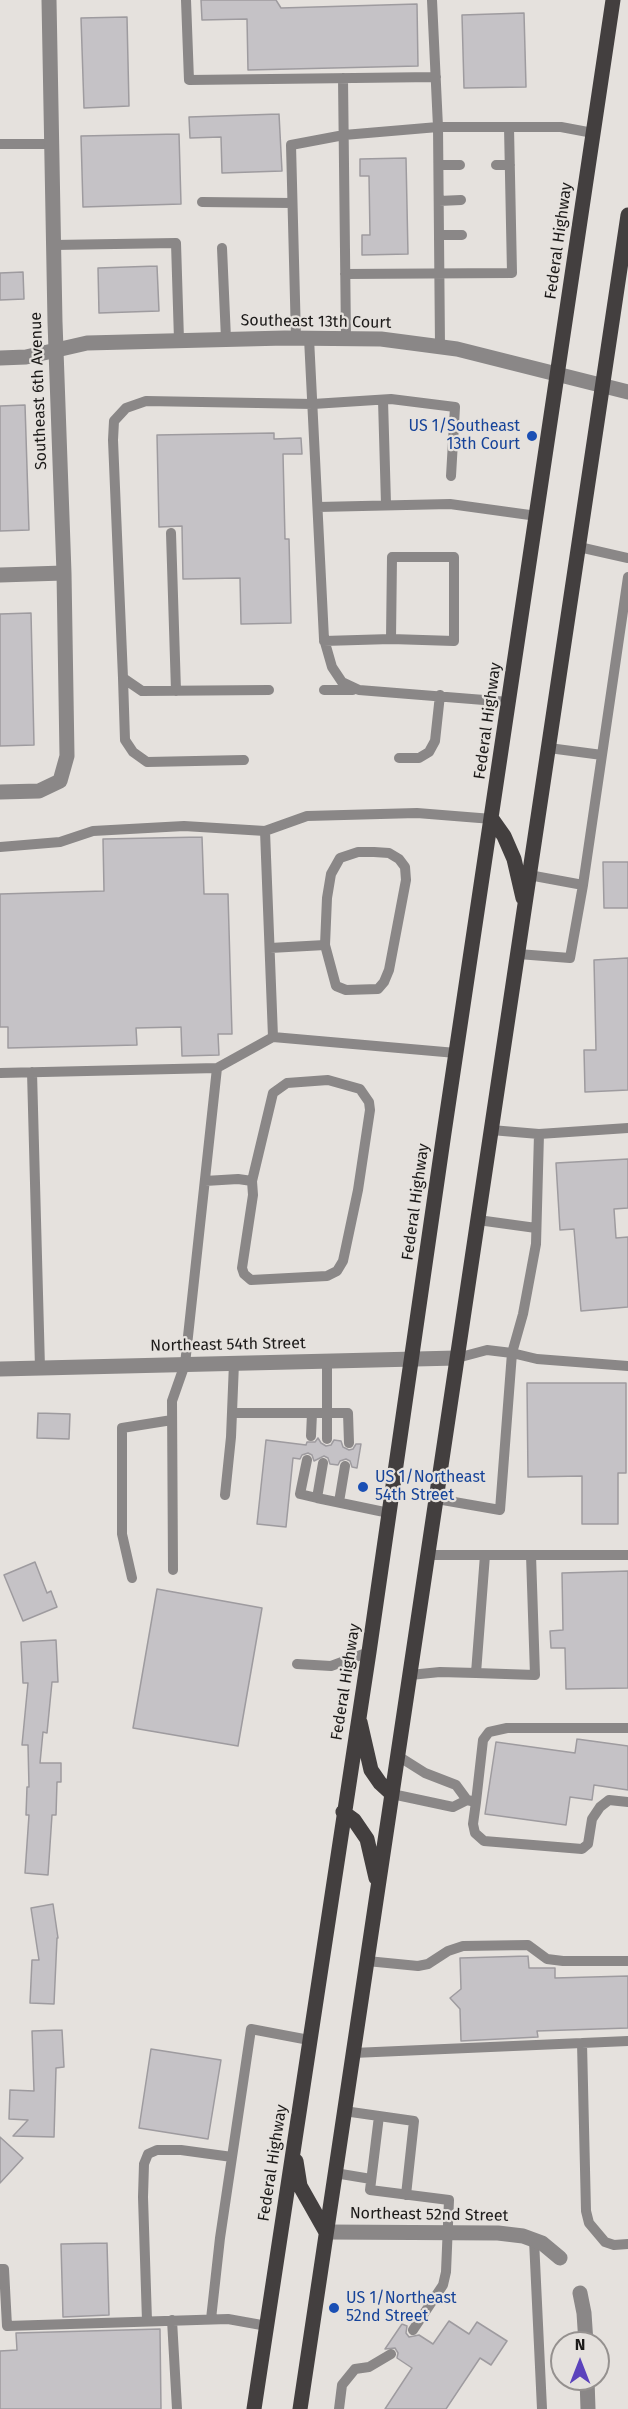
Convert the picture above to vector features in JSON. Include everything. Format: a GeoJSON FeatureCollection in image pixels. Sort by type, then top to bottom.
{"type":"FeatureCollection","features":[{"type":"Feature","properties":{"kind":"main road","name":"Federal Highway"},"geometry":{"type":"LineString","coordinates":[[255,2407],[613,0]]}},
{"type":"Feature","properties":{"kind":"main road"},"geometry":{"type":"LineString","coordinates":[[300,2409],[628,215]]}},
{"type":"Feature","properties":{"kind":"main road"},"geometry":{"type":"LineString","coordinates":[[492,819],[504,836],[514,859],[525,907]]}},
{"type":"Feature","properties":{"kind":"main road"},"geometry":{"type":"LineString","coordinates":[[358,1714],[371,1770],[392,1794]]}},
{"type":"Feature","properties":{"kind":"main road"},"geometry":{"type":"LineString","coordinates":[[343,1812],[354,1820],[367,1839],[378,1887]]}},
{"type":"Feature","properties":{"kind":"main road"},"geometry":{"type":"LineString","coordinates":[[293,2146],[300,2186],[326,2232]]}},
{"type":"Feature","properties":{"kind":"street","name":"Southeast 6th Avenue"},"geometry":{"type":"LineString","coordinates":[[0,792],[39,791],[60,781],[67,756],[49,0]]}},
{"type":"Feature","properties":{"kind":"street","name":"Southeast 13th Court"},"geometry":{"type":"LineString","coordinates":[[0,358],[26,357],[87,343],[226,339],[381,339],[457,349],[628,392]]}},
{"type":"Feature","properties":{"kind":"street"},"geometry":{"type":"LineString","coordinates":[[0,575],[64,573]]}},
{"type":"Feature","properties":{"kind":"street","name":"Northeast 54th Street"},"geometry":{"type":"LineString","coordinates":[[0,1369],[457,1358]]}},
{"type":"Feature","properties":{"kind":"street","name":"Northeast 52nd Street"},"geometry":{"type":"LineString","coordinates":[[326,2232],[498,2233],[524,2236],[542,2243],[560,2258]]}},
{"type":"Feature","properties":{"kind":"street"},"geometry":{"type":"LineString","coordinates":[[580,2293],[585,2331]]}},
{"type":"Feature","properties":{"kind":"street"},"geometry":{"type":"LineString","coordinates":[[587,2391],[588,2409]]}},
{"type":"Feature","properties":{"kind":"lane"},"geometry":{"type":"LineString","coordinates":[[186,0],[189,80],[436,77]]}},
{"type":"Feature","properties":{"kind":"lane"},"geometry":{"type":"LineString","coordinates":[[432,0],[439,165],[440,346]]}},
{"type":"Feature","properties":{"kind":"lane"},"geometry":{"type":"LineString","coordinates":[[343,78],[346,338]]}},
{"type":"Feature","properties":{"kind":"lane"},"geometry":{"type":"LineString","coordinates":[[359,690],[342,682],[332,667],[324,641],[313,404],[302,338],[292,203],[291,146],[344,135],[438,127],[561,127],[593,133]]}},
{"type":"Feature","properties":{"kind":"lane"},"geometry":{"type":"LineString","coordinates":[[345,274],[512,273],[509,127]]}},
{"type":"Feature","properties":{"kind":"lane"},"geometry":{"type":"LineString","coordinates":[[0,144],[51,144]]}},
{"type":"Feature","properties":{"kind":"lane"},"geometry":{"type":"LineString","coordinates":[[439,165],[460,165]]}},
{"type":"Feature","properties":{"kind":"lane"},"geometry":{"type":"LineString","coordinates":[[496,165],[510,165]]}},
{"type":"Feature","properties":{"kind":"lane"},"geometry":{"type":"LineString","coordinates":[[439,201],[461,200]]}},
{"type":"Feature","properties":{"kind":"lane"},"geometry":{"type":"LineString","coordinates":[[498,200],[510,200]]}},
{"type":"Feature","properties":{"kind":"lane"},"geometry":{"type":"LineString","coordinates":[[202,202],[292,203]]}},
{"type":"Feature","properties":{"kind":"lane"},"geometry":{"type":"LineString","coordinates":[[439,235],[462,235]]}},
{"type":"Feature","properties":{"kind":"lane"},"geometry":{"type":"LineString","coordinates":[[498,235],[511,235]]}},
{"type":"Feature","properties":{"kind":"lane"},"geometry":{"type":"LineString","coordinates":[[54,245],[176,243],[179,340]]}},
{"type":"Feature","properties":{"kind":"lane"},"geometry":{"type":"LineString","coordinates":[[222,248],[226,339]]}},
{"type":"Feature","properties":{"kind":"lane"},"geometry":{"type":"LineString","coordinates":[[383,400],[386,504]]}},
{"type":"Feature","properties":{"kind":"lane"},"geometry":{"type":"LineString","coordinates":[[244,760],[147,762],[133,753],[125,740],[114,421],[126,408],[146,401],[313,404],[383,400],[454,407],[451,476]]}},
{"type":"Feature","properties":{"kind":"lane"},"geometry":{"type":"LineString","coordinates":[[318,507],[450,504],[537,516]]}},
{"type":"Feature","properties":{"kind":"lane"},"geometry":{"type":"LineString","coordinates":[[171,533],[176,691]]}},
{"type":"Feature","properties":{"kind":"lane"},"geometry":{"type":"LineString","coordinates":[[579,547],[628,558]]}},
{"type":"Feature","properties":{"kind":"lane"},"geometry":{"type":"LineString","coordinates":[[324,641],[392,639],[454,641],[454,557],[392,557],[392,639]]}},
{"type":"Feature","properties":{"kind":"lane"},"geometry":{"type":"LineString","coordinates":[[518,954],[570,958],[583,885],[628,577]]}},
{"type":"Feature","properties":{"kind":"lane"},"geometry":{"type":"LineString","coordinates":[[123,678],[142,691],[269,690]]}},
{"type":"Feature","properties":{"kind":"lane"},"geometry":{"type":"LineString","coordinates":[[324,690],[440,695],[509,702]]}},
{"type":"Feature","properties":{"kind":"lane"},"geometry":{"type":"LineString","coordinates":[[399,758],[419,758],[429,752],[435,741],[440,695]]}},
{"type":"Feature","properties":{"kind":"lane"},"geometry":{"type":"LineString","coordinates":[[549,747],[602,755]]}},
{"type":"Feature","properties":{"kind":"lane"},"geometry":{"type":"LineString","coordinates":[[0,847],[60,842],[93,831],[184,826],[265,831],[307,816],[417,813],[492,819]]}},
{"type":"Feature","properties":{"kind":"lane"},"geometry":{"type":"LineString","coordinates":[[265,831],[273,1037]]}},
{"type":"Feature","properties":{"kind":"lane"},"geometry":{"type":"LineString","coordinates":[[358,852],[374,852],[389,853],[399,859],[405,867],[406,879],[389,970],[378,989],[346,990],[336,986],[325,945],[327,898],[331,874],[340,858],[358,852]]}},
{"type":"Feature","properties":{"kind":"lane"},"geometry":{"type":"LineString","coordinates":[[529,875],[583,885]]}},
{"type":"Feature","properties":{"kind":"lane"},"geometry":{"type":"LineString","coordinates":[[270,948],[325,945]]}},
{"type":"Feature","properties":{"kind":"lane"},"geometry":{"type":"LineString","coordinates":[[0,1073],[217,1068],[273,1037],[456,1053]]}},
{"type":"Feature","properties":{"kind":"lane"},"geometry":{"type":"LineString","coordinates":[[173,1570],[172,1401],[185,1364],[217,1068]]}},
{"type":"Feature","properties":{"kind":"lane"},"geometry":{"type":"LineString","coordinates":[[32,1072],[40,1368]]}},
{"type":"Feature","properties":{"kind":"lane"},"geometry":{"type":"LineString","coordinates":[[328,1080],[360,1089],[369,1102],[370,1110],[358,1190],[343,1262],[337,1271],[327,1276],[251,1280],[244,1274],[242,1268],[253,1195],[252,1181],[273,1093],[287,1083],[328,1080]]}},
{"type":"Feature","properties":{"kind":"lane"},"geometry":{"type":"LineString","coordinates":[[491,1130],[539,1134],[628,1128]]}},
{"type":"Feature","properties":{"kind":"lane"},"geometry":{"type":"LineString","coordinates":[[436,1499],[500,1510],[512,1353],[523,1314],[536,1244],[539,1134]]}},
{"type":"Feature","properties":{"kind":"lane"},"geometry":{"type":"LineString","coordinates":[[205,1181],[238,1179],[252,1181]]}},
{"type":"Feature","properties":{"kind":"lane"},"geometry":{"type":"LineString","coordinates":[[478,1220],[536,1228]]}},
{"type":"Feature","properties":{"kind":"lane"},"geometry":{"type":"LineString","coordinates":[[457,1358],[487,1350],[537,1359],[628,1366]]}},
{"type":"Feature","properties":{"kind":"lane"},"geometry":{"type":"LineString","coordinates":[[327,1361],[327,1439]]}},
{"type":"Feature","properties":{"kind":"lane"},"geometry":{"type":"LineString","coordinates":[[225,1495],[234,1363]]}},
{"type":"Feature","properties":{"kind":"lane"},"geometry":{"type":"LineString","coordinates":[[232,1413],[348,1413],[349,1443]]}},
{"type":"Feature","properties":{"kind":"lane"},"geometry":{"type":"LineString","coordinates":[[311,1436],[312,1413]]}},
{"type":"Feature","properties":{"kind":"lane"},"geometry":{"type":"LineString","coordinates":[[132,1578],[122,1534],[122,1428],[172,1420]]}},
{"type":"Feature","properties":{"kind":"lane"},"geometry":{"type":"LineString","coordinates":[[307,1460],[300,1494],[389,1513]]}},
{"type":"Feature","properties":{"kind":"lane"},"geometry":{"type":"LineString","coordinates":[[317,1498],[323,1463]]}},
{"type":"Feature","properties":{"kind":"lane"},"geometry":{"type":"LineString","coordinates":[[339,1502],[345,1466]]}},
{"type":"Feature","properties":{"kind":"lane"},"geometry":{"type":"LineString","coordinates":[[428,1556],[628,1556]]}},
{"type":"Feature","properties":{"kind":"lane"},"geometry":{"type":"LineString","coordinates":[[476,1673],[485,1556]]}},
{"type":"Feature","properties":{"kind":"lane"},"geometry":{"type":"LineString","coordinates":[[410,1675],[440,1672],[535,1675],[531,1556]]}},
{"type":"Feature","properties":{"kind":"lane"},"geometry":{"type":"LineString","coordinates":[[297,1664],[331,1666],[369,1652]]}},
{"type":"Feature","properties":{"kind":"lane"},"geometry":{"type":"LineString","coordinates":[[628,1728],[507,1728],[489,1732],[483,1740],[472,1801],[473,1824],[475,1833],[484,1841],[582,1850],[588,1844],[592,1819],[600,1807],[609,1800],[628,1802]]}},
{"type":"Feature","properties":{"kind":"lane"},"geometry":{"type":"LineString","coordinates":[[398,1756],[425,1773],[456,1785],[472,1801]]}},
{"type":"Feature","properties":{"kind":"lane"},"geometry":{"type":"LineString","coordinates":[[392,1794],[453,1807],[472,1801]]}},
{"type":"Feature","properties":{"kind":"lane"},"geometry":{"type":"LineString","coordinates":[[367,1962],[418,1966],[428,1964],[448,1951],[463,1946],[528,1945],[547,1959],[628,1961]]}},
{"type":"Feature","properties":{"kind":"lane"},"geometry":{"type":"LineString","coordinates":[[211,2319],[220,2238],[251,2029],[309,2040]]}},
{"type":"Feature","properties":{"kind":"lane"},"geometry":{"type":"LineString","coordinates":[[353,2053],[628,2042]]}},
{"type":"Feature","properties":{"kind":"lane"},"geometry":{"type":"LineString","coordinates":[[582,2043],[586,2211],[589,2223],[605,2242],[614,2245],[628,2244]]}},
{"type":"Feature","properties":{"kind":"lane"},"geometry":{"type":"LineString","coordinates":[[344,2111],[414,2121],[406,2195]]}},
{"type":"Feature","properties":{"kind":"lane"},"geometry":{"type":"LineString","coordinates":[[370,2185],[379,2116]]}},
{"type":"Feature","properties":{"kind":"lane"},"geometry":{"type":"LineString","coordinates":[[147,2321],[142,2197],[144,2164],[148,2154],[158,2150],[181,2150],[232,2157]]}},
{"type":"Feature","properties":{"kind":"lane"},"geometry":{"type":"LineString","coordinates":[[335,2173],[406,2195],[449,2200],[446,2272],[443,2285],[413,2330]]}},
{"type":"Feature","properties":{"kind":"lane"},"geometry":{"type":"LineString","coordinates":[[534,2240],[542,2409]]}},
{"type":"Feature","properties":{"kind":"lane"},"geometry":{"type":"LineString","coordinates":[[0,2269],[4,2269],[3,2326],[228,2319],[267,2326]]}},
{"type":"Feature","properties":{"kind":"lane"},"geometry":{"type":"LineString","coordinates":[[172,2320],[177,2409]]}},
{"type":"Feature","properties":{"kind":"lane"},"geometry":{"type":"LineString","coordinates":[[339,2409],[342,2385],[355,2369],[369,2367],[391,2354]]}},
{"type":"Feature","properties":{"kind":"building"},"geometry":{"type":"Polygon","coordinates":[[[201,0],[276,0],[281,8],[417,4],[418,66],[248,70],[247,19],[202,20],[201,0]]]}},
{"type":"Feature","properties":{"kind":"building"},"geometry":{"type":"Polygon","coordinates":[[[524,13],[526,87],[464,88],[462,15],[524,13]]]}},
{"type":"Feature","properties":{"kind":"building"},"geometry":{"type":"Polygon","coordinates":[[[127,17],[129,106],[84,108],[81,18],[127,17]]]}},
{"type":"Feature","properties":{"kind":"building"},"geometry":{"type":"Polygon","coordinates":[[[279,114],[282,171],[222,173],[221,137],[190,138],[189,117],[279,114]]]}},
{"type":"Feature","properties":{"kind":"building"},"geometry":{"type":"Polygon","coordinates":[[[179,134],[181,204],[83,207],[81,136],[179,134]]]}},
{"type":"Feature","properties":{"kind":"building"},"geometry":{"type":"Polygon","coordinates":[[[406,158],[408,254],[362,255],[362,235],[370,235],[369,176],[360,176],[360,159],[406,158]]]}},
{"type":"Feature","properties":{"kind":"building"},"geometry":{"type":"Polygon","coordinates":[[[157,266],[159,311],[99,313],[98,268],[157,266]]]}},
{"type":"Feature","properties":{"kind":"building"},"geometry":{"type":"Polygon","coordinates":[[[23,272],[24,299],[0,300],[0,273],[23,272]]]}},
{"type":"Feature","properties":{"kind":"building"},"geometry":{"type":"Polygon","coordinates":[[[25,405],[29,530],[0,531],[0,406],[25,405]]]}},
{"type":"Feature","properties":{"kind":"building"},"geometry":{"type":"Polygon","coordinates":[[[274,433],[274,439],[301,438],[302,454],[283,454],[285,539],[289,539],[291,623],[241,624],[240,578],[183,579],[182,526],[159,527],[157,435],[274,433]]]}},
{"type":"Feature","properties":{"kind":"building"},"geometry":{"type":"Polygon","coordinates":[[[31,613],[34,745],[0,746],[0,614],[31,613]]]}},
{"type":"Feature","properties":{"kind":"building"},"geometry":{"type":"Polygon","coordinates":[[[202,837],[204,894],[228,894],[232,1034],[218,1034],[219,1055],[182,1056],[181,1027],[136,1028],[137,1045],[8,1048],[8,1027],[0,1027],[0,894],[104,891],[103,839],[202,837]]]}},
{"type":"Feature","properties":{"kind":"building"},"geometry":{"type":"Polygon","coordinates":[[[603,862],[628,862],[628,908],[604,908],[603,862]]]}},
{"type":"Feature","properties":{"kind":"building"},"geometry":{"type":"Polygon","coordinates":[[[628,958],[628,1090],[585,1092],[584,1050],[596,1050],[594,960],[628,958]]]}},
{"type":"Feature","properties":{"kind":"building"},"geometry":{"type":"Polygon","coordinates":[[[628,1159],[628,1208],[614,1209],[616,1238],[628,1237],[628,1307],[581,1311],[574,1229],[560,1230],[556,1163],[628,1159]]]}},
{"type":"Feature","properties":{"kind":"building"},"geometry":{"type":"Polygon","coordinates":[[[527,1383],[626,1383],[626,1473],[618,1473],[618,1524],[582,1524],[582,1476],[528,1477],[527,1383]]]}},
{"type":"Feature","properties":{"kind":"building"},"geometry":{"type":"Polygon","coordinates":[[[38,1413],[70,1414],[69,1439],[37,1438],[38,1413]]]}},
{"type":"Feature","properties":{"kind":"building"},"geometry":{"type":"Polygon","coordinates":[[[318,1438],[326,1446],[331,1445],[334,1440],[341,1441],[343,1447],[349,1450],[353,1449],[356,1444],[361,1444],[357,1468],[352,1467],[350,1461],[346,1459],[340,1461],[338,1465],[330,1464],[328,1458],[324,1456],[314,1461],[312,1455],[308,1453],[302,1455],[300,1459],[293,1458],[286,1527],[257,1524],[266,1440],[306,1445],[307,1442],[315,1442],[318,1438]]]}},
{"type":"Feature","properties":{"kind":"building"},"geometry":{"type":"Polygon","coordinates":[[[35,1562],[47,1593],[51,1591],[57,1607],[23,1621],[4,1575],[35,1562]]]}},
{"type":"Feature","properties":{"kind":"building"},"geometry":{"type":"Polygon","coordinates":[[[628,1571],[628,1688],[566,1689],[565,1648],[551,1648],[550,1631],[563,1630],[562,1573],[628,1571]]]}},
{"type":"Feature","properties":{"kind":"building"},"geometry":{"type":"Polygon","coordinates":[[[157,1589],[262,1608],[238,1746],[133,1728],[157,1589]]]}},
{"type":"Feature","properties":{"kind":"building"},"geometry":{"type":"Polygon","coordinates":[[[56,1640],[58,1682],[52,1682],[47,1733],[43,1732],[40,1763],[61,1763],[61,1782],[57,1782],[56,1815],[52,1815],[48,1875],[25,1873],[29,1815],[26,1815],[27,1787],[29,1787],[28,1745],[22,1745],[28,1683],[23,1683],[21,1642],[56,1640]]]}},
{"type":"Feature","properties":{"kind":"building"},"geometry":{"type":"Polygon","coordinates":[[[577,1739],[628,1746],[628,1790],[594,1785],[592,1800],[570,1797],[566,1825],[485,1814],[496,1742],[575,1753],[577,1739]]]}},
{"type":"Feature","properties":{"kind":"building"},"geometry":{"type":"Polygon","coordinates":[[[53,1904],[58,1938],[54,2004],[30,2003],[32,1960],[39,1960],[31,1908],[53,1904]]]}},
{"type":"Feature","properties":{"kind":"building"},"geometry":{"type":"Polygon","coordinates":[[[528,1956],[529,1968],[555,1968],[555,1978],[628,1976],[628,2028],[537,2031],[538,2037],[461,2041],[460,2009],[450,1998],[461,1989],[460,1958],[528,1956]]]}},
{"type":"Feature","properties":{"kind":"building"},"geometry":{"type":"Polygon","coordinates":[[[62,2030],[64,2067],[56,2068],[54,2137],[13,2136],[28,2120],[9,2119],[10,2090],[34,2091],[32,2031],[62,2030]]]}},
{"type":"Feature","properties":{"kind":"building"},"geometry":{"type":"Polygon","coordinates":[[[151,2049],[221,2060],[208,2139],[139,2128],[151,2049]]]}},
{"type":"Feature","properties":{"kind":"building"},"geometry":{"type":"Polygon","coordinates":[[[0,2137],[23,2158],[0,2183],[0,2137]]]}},
{"type":"Feature","properties":{"kind":"building"},"geometry":{"type":"Polygon","coordinates":[[[107,2243],[109,2315],[63,2317],[61,2244],[107,2243]]]}},
{"type":"Feature","properties":{"kind":"building"},"geometry":{"type":"Polygon","coordinates":[[[449,2321],[469,2334],[477,2322],[507,2341],[491,2365],[480,2358],[446,2409],[385,2409],[412,2368],[397,2358],[398,2353],[395,2348],[385,2349],[402,2324],[407,2326],[406,2333],[409,2337],[419,2335],[433,2344],[449,2321]]]}},
{"type":"Feature","properties":{"kind":"building"},"geometry":{"type":"Polygon","coordinates":[[[160,2329],[161,2409],[0,2409],[0,2351],[17,2350],[16,2333],[160,2329]]]}},
{"type":"Feature","properties":{"kind":"place","name":"US 1/Southeast 13th Court"},"geometry":{"type":"Point","coordinates":[532,436]}},
{"type":"Feature","properties":{"kind":"place","name":"US 1/Northeast 54th Street"},"geometry":{"type":"Point","coordinates":[363,1487]}},
{"type":"Feature","properties":{"kind":"place","name":"US 1/Northeast 52nd Street"},"geometry":{"type":"Point","coordinates":[334,2308]}}]}
